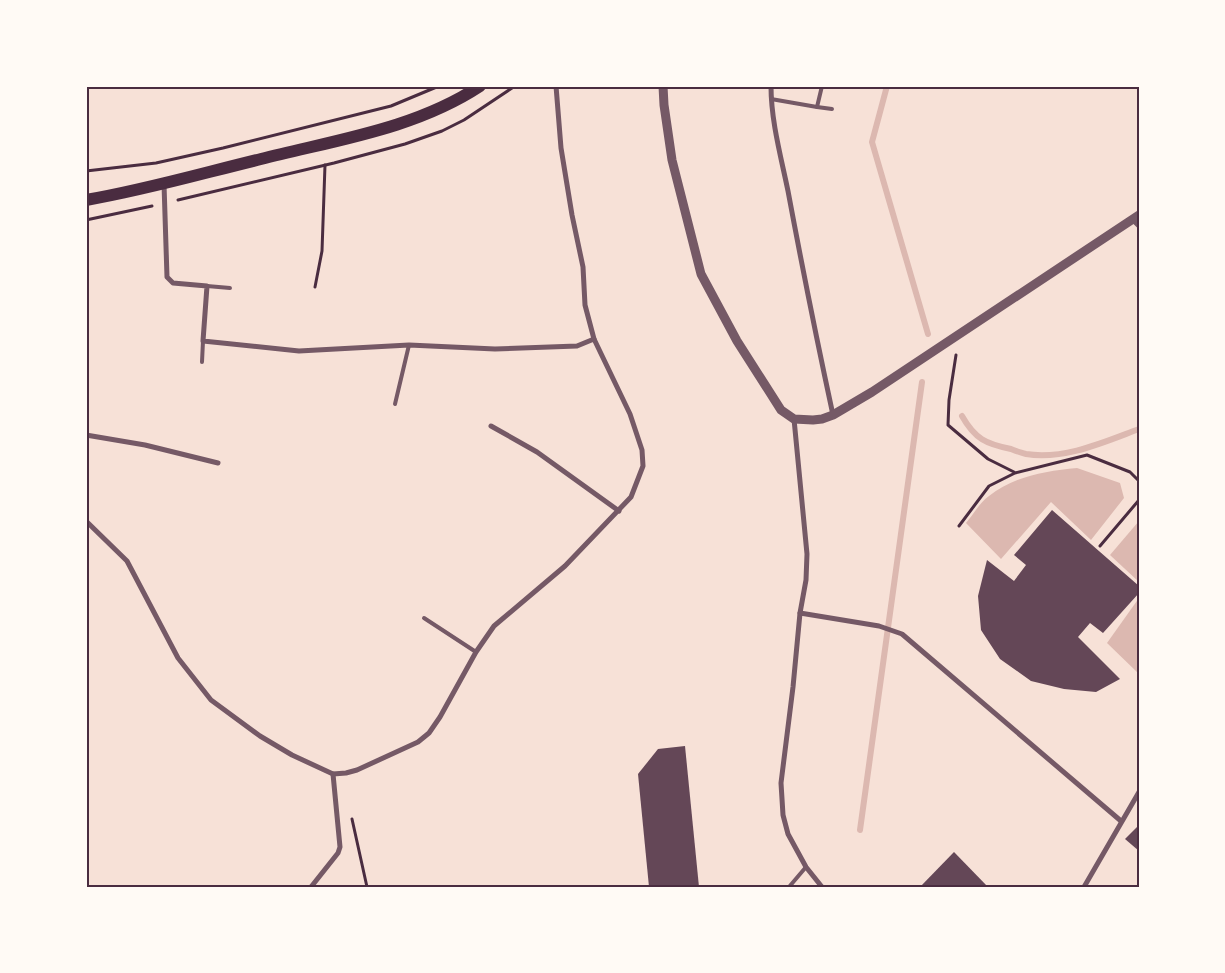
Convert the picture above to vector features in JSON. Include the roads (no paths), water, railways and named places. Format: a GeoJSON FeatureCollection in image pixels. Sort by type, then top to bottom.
{"type":"FeatureCollection","features":[{"type":"Feature","properties":{"kind":"main road"},"geometry":{"type":"LineString","coordinates":[[86,200],[390,127],[443,107],[480,86]]}},
{"type":"Feature","properties":{"kind":"street"},"geometry":{"type":"LineString","coordinates":[[86,521],[127,561],[178,658],[211,700],[260,736],[292,755],[333,774],[346,774],[424,738],[430,733],[476,652],[494,626],[565,566],[619,511],[631,497],[643,466],[642,450],[630,414],[594,339],[586,305],[583,267],[561,148],[556,86]]}},
{"type":"Feature","properties":{"kind":"street"},"geometry":{"type":"LineString","coordinates":[[663,86],[672,160],[701,274],[737,341],[781,410],[794,419],[813,420],[833,415],[872,392],[1137,220]]}},
{"type":"Feature","properties":{"kind":"street"},"geometry":{"type":"LineString","coordinates":[[771,86],[771,99],[802,271],[833,415]]}},
{"type":"Feature","properties":{"kind":"street"},"geometry":{"type":"LineString","coordinates":[[164,182],[167,277],[173,283],[207,286],[203,341],[298,351],[409,345],[504,349],[577,346],[594,339]]}},
{"type":"Feature","properties":{"kind":"street"},"geometry":{"type":"LineString","coordinates":[[794,419],[807,554],[806,580],[800,613],[794,687],[780,782],[783,815],[788,834],[806,867],[822,887]]}},
{"type":"Feature","properties":{"kind":"street"},"geometry":{"type":"LineString","coordinates":[[490,426],[537,452],[619,511]]}},
{"type":"Feature","properties":{"kind":"street"},"geometry":{"type":"LineString","coordinates":[[86,435],[218,463]]}},
{"type":"Feature","properties":{"kind":"street"},"geometry":{"type":"LineString","coordinates":[[800,613],[879,626],[902,634],[1121,821]]}},
{"type":"Feature","properties":{"kind":"street"},"geometry":{"type":"LineString","coordinates":[[310,887],[338,853],[340,847],[333,774]]}},
{"type":"Feature","properties":{"kind":"street"},"geometry":{"type":"LineString","coordinates":[[1084,887],[1139,792]]}},
{"type":"Feature","properties":{"kind":"lane"},"geometry":{"type":"LineString","coordinates":[[817,107],[822,86]]}},
{"type":"Feature","properties":{"kind":"lane"},"geometry":{"type":"LineString","coordinates":[[771,99],[832,109]]}},
{"type":"Feature","properties":{"kind":"lane"},"geometry":{"type":"LineString","coordinates":[[207,286],[230,288]]}},
{"type":"Feature","properties":{"kind":"lane"},"geometry":{"type":"LineString","coordinates":[[202,362],[203,341]]}},
{"type":"Feature","properties":{"kind":"lane"},"geometry":{"type":"LineString","coordinates":[[395,404],[409,345]]}},
{"type":"Feature","properties":{"kind":"lane"},"geometry":{"type":"LineString","coordinates":[[424,618],[476,652]]}},
{"type":"Feature","properties":{"kind":"lane"},"geometry":{"type":"LineString","coordinates":[[789,887],[806,867]]}},
{"type":"Feature","properties":{"kind":"waterway"},"geometry":{"type":"LineString","coordinates":[[887,86],[872,142],[928,334]]}},
{"type":"Feature","properties":{"kind":"waterway"},"geometry":{"type":"LineString","coordinates":[[860,830],[922,382]]}},
{"type":"Feature","properties":{"kind":"waterway"},"geometry":{"type":"LineString","coordinates":[[962,416],[972,430],[982,439],[1024,454],[1055,454],[1084,449],[1139,429]]}}]}
